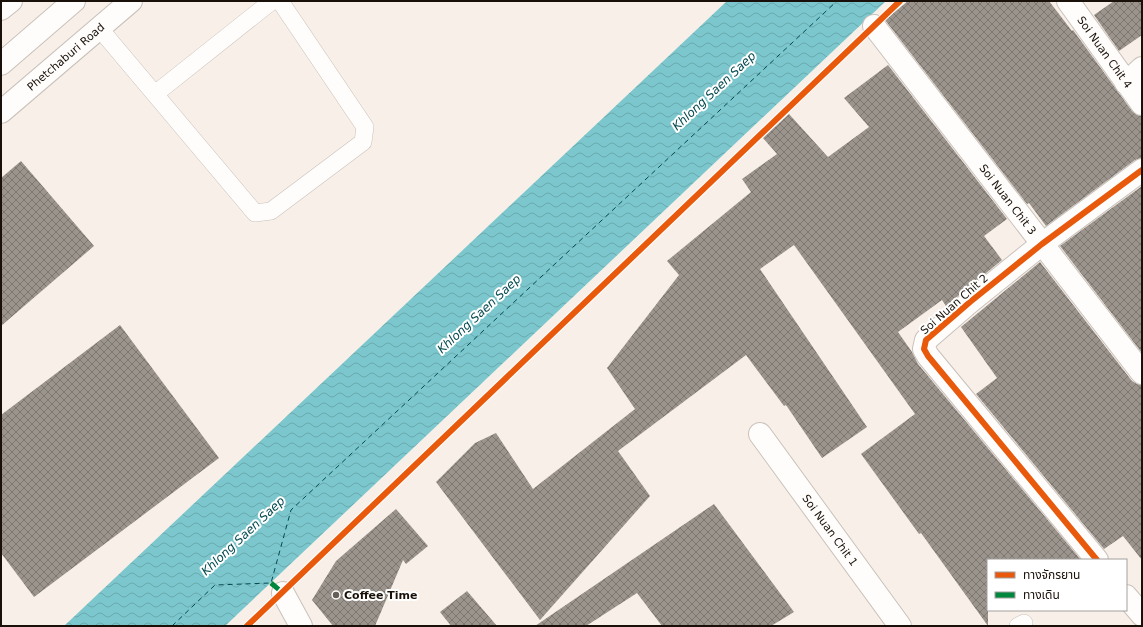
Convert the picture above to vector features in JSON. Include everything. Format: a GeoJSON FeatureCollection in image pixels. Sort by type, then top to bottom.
{"type":"FeatureCollection","features":[{"type":"Feature","properties":{"kind":"street"},"geometry":{"type":"LineString","coordinates":[[1,9],[11,1]]}},
{"type":"Feature","properties":{"kind":"street","name":"Phetchaburi Road"},"geometry":{"type":"LineString","coordinates":[[1,112],[131,1]]}},
{"type":"Feature","properties":{"kind":"street","name":"Soi Nuan Chit 4"},"geometry":{"type":"LineString","coordinates":[[1068,1],[1134,76],[1142,104]]}},
{"type":"Feature","properties":{"kind":"street"},"geometry":{"type":"LineString","coordinates":[[1,64],[68,7]]}},
{"type":"Feature","properties":{"kind":"street","name":"Soi Nuan Chit 3"},"geometry":{"type":"LineString","coordinates":[[874,26],[1142,373]]}},
{"type":"Feature","properties":{"kind":"street","name":"Soi Nuan Chit 2"},"geometry":{"type":"LineString","coordinates":[[1095,559],[928,356],[924,349],[926,340],[970,302],[1042,244],[1142,170]]}},
{"type":"Feature","properties":{"kind":"street","name":"Soi Nuan Chit 1"},"geometry":{"type":"LineString","coordinates":[[760,434],[900,626]]}},
{"type":"Feature","properties":{"kind":"street"},"geometry":{"type":"LineString","coordinates":[[283,593],[301,626]]}},
{"type":"Feature","properties":{"kind":"street"},"geometry":{"type":"LineString","coordinates":[[1127,597],[1142,615]]}},
{"type":"Feature","properties":{"kind":"lane"},"geometry":{"type":"LineString","coordinates":[[155,94],[272,1]]}},
{"type":"Feature","properties":{"kind":"lane"},"geometry":{"type":"LineString","coordinates":[[100,29],[256,213],[271,211],[363,142],[365,127],[280,1]]}},
{"type":"Feature","properties":{"kind":"water","name":"Khlong Saen Saep"},"geometry":{"type":"Polygon","coordinates":[[[727,1],[886,1],[225,626],[64,626],[727,1]]]}},
{"type":"Feature","properties":{"kind":"building"},"geometry":{"type":"Polygon","coordinates":[[[908,1],[1049,1],[1072,31],[1073,30],[1132,111],[1137,115],[1142,116],[1142,158],[1135,160],[1046,226],[1029,203],[1027,204],[885,20],[908,1]]]}},
{"type":"Feature","properties":{"kind":"building"},"geometry":{"type":"Polygon","coordinates":[[[1114,1],[1142,1],[1142,35],[1119,51],[1094,15],[1114,1]]]}},
{"type":"Feature","properties":{"kind":"building"},"geometry":{"type":"Polygon","coordinates":[[[888,65],[1007,219],[984,236],[1002,260],[946,306],[942,300],[898,332],[912,352],[918,364],[1080,559],[987,559],[988,626],[921,533],[919,534],[861,454],[915,414],[794,245],[760,269],[867,427],[822,458],[786,405],[784,406],[746,355],[618,451],[650,496],[540,620],[436,482],[475,443],[496,433],[533,489],[635,409],[607,368],[679,275],[667,261],[751,192],[742,179],[777,154],[763,138],[789,114],[828,157],[869,127],[844,98],[888,65]]]}},
{"type":"Feature","properties":{"kind":"building"},"geometry":{"type":"Polygon","coordinates":[[[21,161],[94,246],[1,326],[1,178],[21,161]]]}},
{"type":"Feature","properties":{"kind":"building"},"geometry":{"type":"Polygon","coordinates":[[[1142,186],[1142,353],[1060,246],[1142,186]]]}},
{"type":"Feature","properties":{"kind":"building"},"geometry":{"type":"Polygon","coordinates":[[[1040,262],[1132,381],[1142,385],[1142,560],[1123,536],[1104,549],[976,394],[997,378],[961,327],[1040,262]]]}},
{"type":"Feature","properties":{"kind":"building"},"geometry":{"type":"Polygon","coordinates":[[[120,325],[219,458],[34,597],[1,553],[1,415],[120,325]]]}},
{"type":"Feature","properties":{"kind":"building"},"geometry":{"type":"Polygon","coordinates":[[[714,504],[794,612],[771,626],[662,626],[637,593],[586,626],[535,626],[714,504]]]}},
{"type":"Feature","properties":{"kind":"building"},"geometry":{"type":"Polygon","coordinates":[[[396,509],[428,546],[406,564],[403,560],[375,626],[333,626],[312,600],[336,561],[396,509]]]}},
{"type":"Feature","properties":{"kind":"building"},"geometry":{"type":"Polygon","coordinates":[[[467,591],[497,626],[451,626],[440,612],[467,591]]]}},
{"type":"Feature","properties":{"kind":"ferry route"},"geometry":{"type":"LineString","coordinates":[[172,626],[215,585],[271,583],[291,510],[837,1]]}},
{"type":"Feature","properties":{"kind":"marked path"},"geometry":{"type":"LineString","coordinates":[[271,583],[283,593]]}},
{"type":"Feature","properties":{"kind":"cycle path"},"geometry":{"type":"LineString","coordinates":[[247,626],[900,1]]}},
{"type":"Feature","properties":{"kind":"cycle path"},"geometry":{"type":"LineString","coordinates":[[1096,559],[928,356],[924,349],[926,340],[970,302],[1042,244],[1142,170]]}},
{"type":"Feature","properties":{"kind":"place","name":"Coffee Time"},"geometry":{"type":"Point","coordinates":[336,595]}}]}
